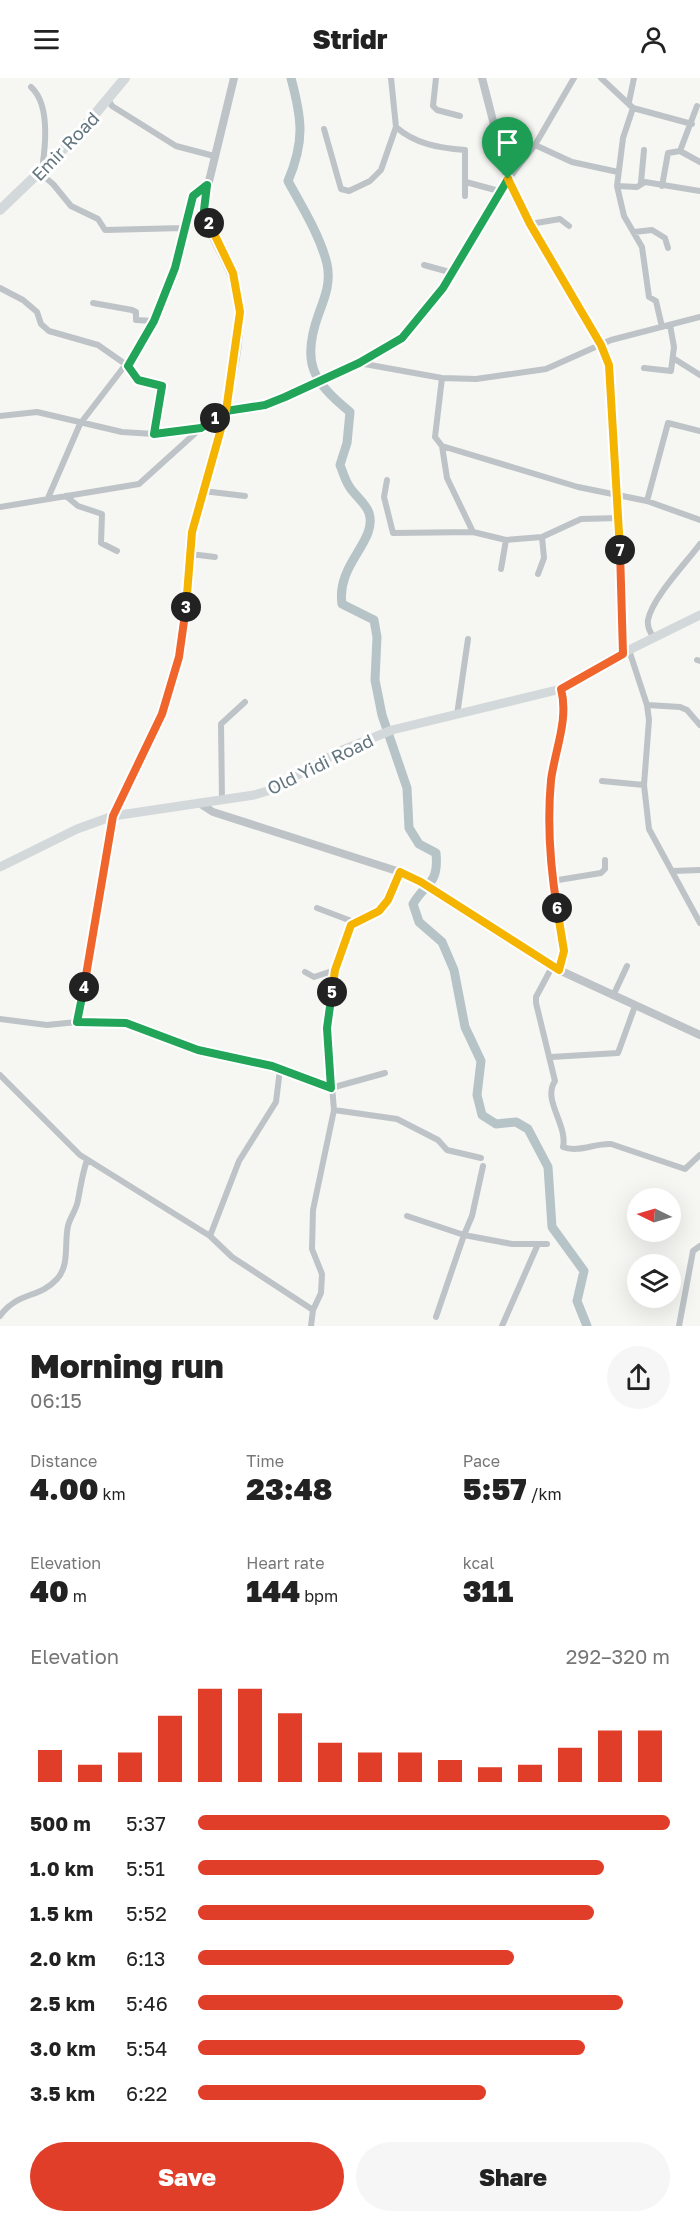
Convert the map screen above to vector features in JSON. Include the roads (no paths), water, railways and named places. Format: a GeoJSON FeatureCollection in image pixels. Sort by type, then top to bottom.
{"type":"FeatureCollection","features":[{"type":"Feature","properties":{"kind":"highway","name":"Emir Road"},"geometry":{"type":"LineString","coordinates":[[0,202],[41,167],[118,78]]}},
{"type":"Feature","properties":{"kind":"highway","name":"Emir Road"},"geometry":{"type":"LineString","coordinates":[[0,210],[108,99],[125,78]]}},
{"type":"Feature","properties":{"kind":"main road","name":"Old Yidi Road"},"geometry":{"type":"LineString","coordinates":[[0,867],[77,829],[113,816],[222,800],[271,790],[340,751],[388,732],[561,689],[626,652],[700,615]]}},
{"type":"Feature","properties":{"kind":"street"},"geometry":{"type":"LineString","coordinates":[[77,1022],[92,951],[113,816],[162,714],[172,684],[184,628],[194,522],[226,411],[238,332],[238,293],[233,273],[207,218],[204,202],[234,78]]}},
{"type":"Feature","properties":{"kind":"street"},"geometry":{"type":"LineString","coordinates":[[324,129],[341,189],[349,191],[380,173],[396,127],[390,78]]}},
{"type":"Feature","properties":{"kind":"street"},"geometry":{"type":"LineString","coordinates":[[436,78],[433,106],[437,110],[460,116]]}},
{"type":"Feature","properties":{"kind":"street"},"geometry":{"type":"LineString","coordinates":[[482,78],[508,179],[530,224],[601,345],[612,376],[626,652],[647,705],[649,720],[644,785],[649,829],[700,923]]}},
{"type":"Feature","properties":{"kind":"street"},"geometry":{"type":"LineString","coordinates":[[0,507],[139,484],[201,428],[226,411],[265,405],[359,363],[402,338],[419,320],[453,273],[499,191],[535,145],[574,78]]}},
{"type":"Feature","properties":{"kind":"street"},"geometry":{"type":"LineString","coordinates":[[601,78],[601,81],[631,105],[692,124]]}},
{"type":"Feature","properties":{"kind":"street"},"geometry":{"type":"LineString","coordinates":[[634,78],[617,186],[623,214],[642,247],[649,297],[656,301],[662,327]]}},
{"type":"Feature","properties":{"kind":"street"},"geometry":{"type":"LineString","coordinates":[[31,87],[38,93],[44,108],[41,167],[71,206],[98,219],[105,230],[183,228]]}},
{"type":"Feature","properties":{"kind":"street"},"geometry":{"type":"LineString","coordinates":[[108,99],[112,106],[176,146],[214,156]]}},
{"type":"Feature","properties":{"kind":"street"},"geometry":{"type":"LineString","coordinates":[[680,151],[697,106]]}},
{"type":"Feature","properties":{"kind":"street"},"geometry":{"type":"LineString","coordinates":[[396,127],[406,136],[426,144],[465,150],[465,196]]}},
{"type":"Feature","properties":{"kind":"street"},"geometry":{"type":"LineString","coordinates":[[535,145],[572,162],[618,172]]}},
{"type":"Feature","properties":{"kind":"street"},"geometry":{"type":"LineString","coordinates":[[617,186],[637,187],[642,182],[644,150]]}},
{"type":"Feature","properties":{"kind":"street"},"geometry":{"type":"LineString","coordinates":[[662,186],[667,154],[680,151],[700,162]]}},
{"type":"Feature","properties":{"kind":"street"},"geometry":{"type":"LineString","coordinates":[[466,182],[499,191]]}},
{"type":"Feature","properties":{"kind":"street"},"geometry":{"type":"LineString","coordinates":[[642,182],[700,191]]}},
{"type":"Feature","properties":{"kind":"street"},"geometry":{"type":"LineString","coordinates":[[48,498],[81,424],[93,405],[128,366],[154,321],[175,268],[183,228],[193,196],[207,185]]}},
{"type":"Feature","properties":{"kind":"street"},"geometry":{"type":"LineString","coordinates":[[530,224],[560,219],[569,226]]}},
{"type":"Feature","properties":{"kind":"street"},"geometry":{"type":"LineString","coordinates":[[634,232],[652,230],[665,238],[668,248]]}},
{"type":"Feature","properties":{"kind":"street"},"geometry":{"type":"LineString","coordinates":[[424,265],[453,273]]}},
{"type":"Feature","properties":{"kind":"street"},"geometry":{"type":"LineString","coordinates":[[0,288],[23,300],[37,312],[41,324],[49,331],[98,345],[128,366],[138,380],[162,386],[154,434]]}},
{"type":"Feature","properties":{"kind":"street"},"geometry":{"type":"LineString","coordinates":[[93,303],[132,310],[136,312],[136,320],[154,321]]}},
{"type":"Feature","properties":{"kind":"street"},"geometry":{"type":"LineString","coordinates":[[359,363],[442,378],[476,379],[546,369],[610,340],[700,317]]}},
{"type":"Feature","properties":{"kind":"street"},"geometry":{"type":"LineString","coordinates":[[644,368],[671,371],[674,358],[670,325]]}},
{"type":"Feature","properties":{"kind":"street"},"geometry":{"type":"LineString","coordinates":[[674,358],[700,375]]}},
{"type":"Feature","properties":{"kind":"street"},"geometry":{"type":"LineString","coordinates":[[442,378],[435,437],[442,446],[447,477],[473,532]]}},
{"type":"Feature","properties":{"kind":"street"},"geometry":{"type":"LineString","coordinates":[[0,416],[37,412],[122,432],[154,434],[201,428]]}},
{"type":"Feature","properties":{"kind":"street"},"geometry":{"type":"LineString","coordinates":[[647,501],[668,423],[700,431]]}},
{"type":"Feature","properties":{"kind":"street"},"geometry":{"type":"LineString","coordinates":[[442,446],[618,497],[647,501],[700,520]]}},
{"type":"Feature","properties":{"kind":"street"},"geometry":{"type":"LineString","coordinates":[[387,480],[384,497],[393,533],[473,532],[506,540],[542,537],[581,519],[619,518]]}},
{"type":"Feature","properties":{"kind":"street"},"geometry":{"type":"LineString","coordinates":[[203,491],[245,496]]}},
{"type":"Feature","properties":{"kind":"street"},"geometry":{"type":"LineString","coordinates":[[66,496],[78,506],[102,513],[101,543],[117,551]]}},
{"type":"Feature","properties":{"kind":"street"},"geometry":{"type":"LineString","coordinates":[[538,574],[544,558],[542,537]]}},
{"type":"Feature","properties":{"kind":"street"},"geometry":{"type":"LineString","coordinates":[[501,569],[506,540]]}},
{"type":"Feature","properties":{"kind":"street"},"geometry":{"type":"LineString","coordinates":[[654,638],[649,629],[648,620],[654,607],[700,544]]}},
{"type":"Feature","properties":{"kind":"street"},"geometry":{"type":"LineString","coordinates":[[190,554],[215,557]]}},
{"type":"Feature","properties":{"kind":"street"},"geometry":{"type":"LineString","coordinates":[[457,715],[468,639]]}},
{"type":"Feature","properties":{"kind":"street"},"geometry":{"type":"LineString","coordinates":[[561,689],[564,715],[551,781],[549,830],[552,880],[564,951],[556,969],[536,997],[536,1003],[555,1081],[550,1087],[551,1096],[566,1136],[563,1147],[569,1149],[601,1143],[611,1144],[685,1168],[700,1155]]}},
{"type":"Feature","properties":{"kind":"street"},"geometry":{"type":"LineString","coordinates":[[222,800],[221,724],[245,702]]}},
{"type":"Feature","properties":{"kind":"street"},"geometry":{"type":"LineString","coordinates":[[647,705],[680,707],[687,710],[700,725]]}},
{"type":"Feature","properties":{"kind":"street"},"geometry":{"type":"LineString","coordinates":[[602,781],[644,785]]}},
{"type":"Feature","properties":{"kind":"street"},"geometry":{"type":"LineString","coordinates":[[199,803],[213,812],[400,872],[421,882],[556,969],[700,1035]]}},
{"type":"Feature","properties":{"kind":"street"},"geometry":{"type":"LineString","coordinates":[[552,880],[601,873],[605,869],[606,861]]}},
{"type":"Feature","properties":{"kind":"street"},"geometry":{"type":"LineString","coordinates":[[673,871],[700,870]]}},
{"type":"Feature","properties":{"kind":"street"},"geometry":{"type":"LineString","coordinates":[[311,1326],[313,1310],[321,1293],[322,1274],[312,1250],[313,1210],[335,1097],[331,1088],[327,1028],[335,970],[354,922],[379,911],[388,900],[400,872]]}},
{"type":"Feature","properties":{"kind":"street"},"geometry":{"type":"LineString","coordinates":[[318,908],[354,922]]}},
{"type":"Feature","properties":{"kind":"street"},"geometry":{"type":"LineString","coordinates":[[613,996],[627,966]]}},
{"type":"Feature","properties":{"kind":"street"},"geometry":{"type":"LineString","coordinates":[[305,972],[317,976],[335,970]]}},
{"type":"Feature","properties":{"kind":"street"},"geometry":{"type":"LineString","coordinates":[[551,1057],[618,1053],[635,1006]]}},
{"type":"Feature","properties":{"kind":"street"},"geometry":{"type":"LineString","coordinates":[[0,1019],[47,1025],[77,1022],[126,1023],[198,1050],[280,1069],[331,1088],[385,1073]]}},
{"type":"Feature","properties":{"kind":"street"},"geometry":{"type":"LineString","coordinates":[[210,1236],[239,1161],[276,1102],[280,1069]]}},
{"type":"Feature","properties":{"kind":"street"},"geometry":{"type":"LineString","coordinates":[[0,1075],[87,1160],[210,1236],[232,1257],[313,1310]]}},
{"type":"Feature","properties":{"kind":"street"},"geometry":{"type":"LineString","coordinates":[[334,1110],[397,1119],[438,1140],[447,1150],[481,1158]]}},
{"type":"Feature","properties":{"kind":"street"},"geometry":{"type":"LineString","coordinates":[[0,1316],[13,1300],[44,1289],[62,1272],[66,1255],[67,1228],[78,1200],[78,1190],[87,1160]]}},
{"type":"Feature","properties":{"kind":"street"},"geometry":{"type":"LineString","coordinates":[[436,1317],[472,1216],[483,1166]]}},
{"type":"Feature","properties":{"kind":"street"},"geometry":{"type":"LineString","coordinates":[[407,1216],[480,1240],[547,1244]]}},
{"type":"Feature","properties":{"kind":"street"},"geometry":{"type":"LineString","coordinates":[[502,1326],[538,1244]]}},
{"type":"Feature","properties":{"kind":"street"},"geometry":{"type":"LineString","coordinates":[[679,1326],[693,1251],[700,1246]]}},
{"type":"Feature","properties":{"kind":"waterway"},"geometry":{"type":"LineString","coordinates":[[291,78],[298,106],[300,130],[297,154],[288,181],[315,232],[324,253],[328,271],[327,289],[311,345],[311,358],[313,369],[319,380],[350,412],[347,443],[340,465],[349,486],[367,509],[370,523],[363,544],[345,577],[342,604],[374,620],[377,637],[375,680],[382,715],[407,788],[409,828],[419,844],[436,853],[436,871],[413,904],[419,922],[442,942],[454,970],[465,1027],[481,1061],[477,1095],[482,1115],[496,1124],[516,1122],[528,1129],[548,1167],[552,1227],[584,1271],[577,1301],[587,1326]]}}]}
